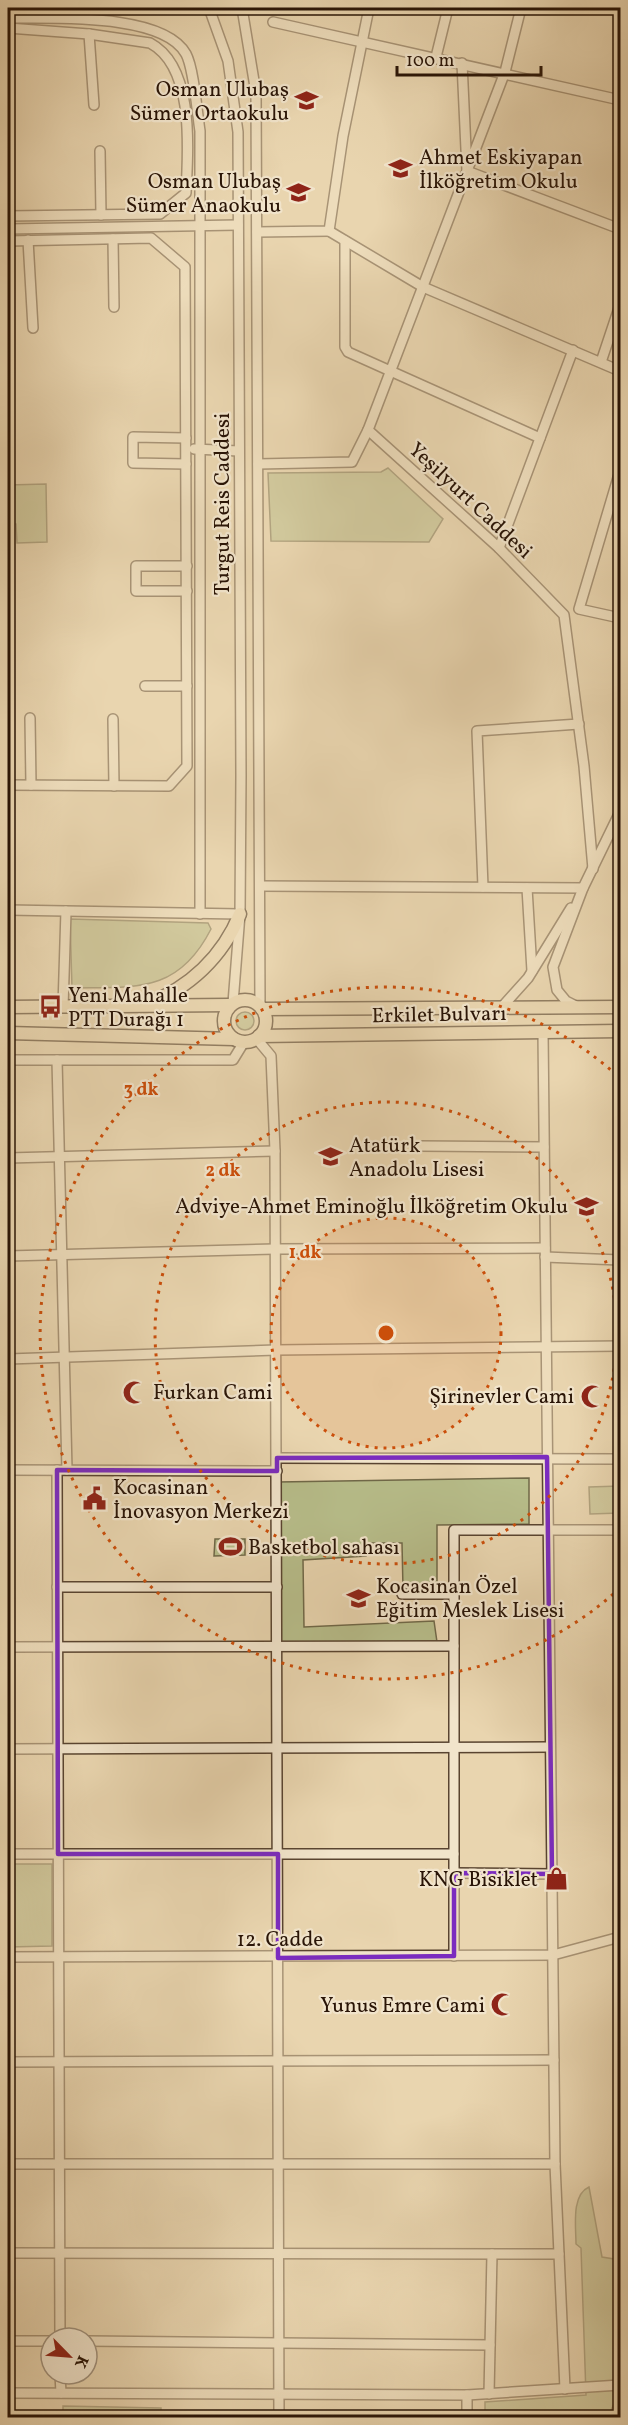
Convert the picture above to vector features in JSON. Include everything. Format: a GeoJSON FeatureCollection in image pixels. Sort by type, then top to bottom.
{"type":"FeatureCollection","features":[{"type":"Feature","properties":{"kind":"main road"},"geometry":{"type":"LineString","coordinates":[[138,1006],[166,995],[203,969],[228,939],[240,914]]}},
{"type":"Feature","properties":{"kind":"main road"},"geometry":{"type":"LineString","coordinates":[[8,1007],[231,1004],[249,1000],[261,1007],[266,1021],[258,1037],[239,1041],[8,1033]]}},
{"type":"Feature","properties":{"kind":"main road"},"geometry":{"type":"LineString","coordinates":[[231,1004],[225,1014],[224,1023],[227,1033],[239,1041]]}},
{"type":"Feature","properties":{"kind":"main road","name":"Erkilet Bulvarı"},"geometry":{"type":"LineString","coordinates":[[261,1007],[621,1007]]}},
{"type":"Feature","properties":{"kind":"main road","name":"Erkilet Bulvarı"},"geometry":{"type":"LineString","coordinates":[[258,1037],[621,1031]]}},
{"type":"Feature","properties":{"kind":"street","name":"Turgut Reis Caddesi"},"geometry":{"type":"LineString","coordinates":[[209,8],[223,43],[234,97],[238,132],[240,914],[231,1004]]}},
{"type":"Feature","properties":{"kind":"street"},"geometry":{"type":"LineString","coordinates":[[217,8],[235,8]]}},
{"type":"Feature","properties":{"kind":"street","name":"Turgut Reis Caddesi"},"geometry":{"type":"LineString","coordinates":[[242,8],[256,93],[261,1007]]}},
{"type":"Feature","properties":{"kind":"street"},"geometry":{"type":"LineString","coordinates":[[329,231],[343,136],[369,8]]}},
{"type":"Feature","properties":{"kind":"street"},"geometry":{"type":"LineString","coordinates":[[436,57],[448,8]]}},
{"type":"Feature","properties":{"kind":"street"},"geometry":{"type":"LineString","coordinates":[[258,464],[352,462],[368,430],[506,72],[521,8]]}},
{"type":"Feature","properties":{"kind":"street"},"geometry":{"type":"LineString","coordinates":[[8,18],[116,23],[154,30],[178,44],[187,56],[200,131],[198,226],[200,914]]}},
{"type":"Feature","properties":{"kind":"street"},"geometry":{"type":"LineString","coordinates":[[273,22],[506,72],[621,100]]}},
{"type":"Feature","properties":{"kind":"street"},"geometry":{"type":"LineString","coordinates":[[8,28],[89,34],[150,43],[168,56],[180,79],[188,143],[186,193],[160,214],[8,216]]}},
{"type":"Feature","properties":{"kind":"street"},"geometry":{"type":"LineString","coordinates":[[89,34],[94,105]]}},
{"type":"Feature","properties":{"kind":"street"},"geometry":{"type":"LineString","coordinates":[[462,63],[467,171]]}},
{"type":"Feature","properties":{"kind":"street"},"geometry":{"type":"LineString","coordinates":[[100,151],[101,215]]}},
{"type":"Feature","properties":{"kind":"street"},"geometry":{"type":"LineString","coordinates":[[467,171],[621,229]]}},
{"type":"Feature","properties":{"kind":"street"},"geometry":{"type":"LineString","coordinates":[[8,229],[238,225]]}},
{"type":"Feature","properties":{"kind":"street"},"geometry":{"type":"LineString","coordinates":[[257,232],[329,231],[423,287],[621,371]]}},
{"type":"Feature","properties":{"kind":"street"},"geometry":{"type":"LineString","coordinates":[[8,241],[151,238],[185,267],[187,591],[187,766],[170,786],[8,785]]}},
{"type":"Feature","properties":{"kind":"street"},"geometry":{"type":"LineString","coordinates":[[113,239],[114,307]]}},
{"type":"Feature","properties":{"kind":"street"},"geometry":{"type":"LineString","coordinates":[[28,240],[33,328]]}},
{"type":"Feature","properties":{"kind":"street"},"geometry":{"type":"LineString","coordinates":[[345,241],[345,347],[352,355],[540,438]]}},
{"type":"Feature","properties":{"kind":"street"},"geometry":{"type":"LineString","coordinates":[[601,362],[621,305]]}},
{"type":"Feature","properties":{"kind":"street"},"geometry":{"type":"LineString","coordinates":[[499,548],[573,350]]}},
{"type":"Feature","properties":{"kind":"street","name":"Yeşilyurt Caddesi"},"geometry":{"type":"LineString","coordinates":[[368,430],[499,548],[564,615]]}},
{"type":"Feature","properties":{"kind":"street"},"geometry":{"type":"LineString","coordinates":[[186,438],[133,437],[133,463],[186,464]]}},
{"type":"Feature","properties":{"kind":"street"},"geometry":{"type":"LineString","coordinates":[[186,449],[239,451]]}},
{"type":"Feature","properties":{"kind":"street"},"geometry":{"type":"LineString","coordinates":[[579,609],[621,471]]}},
{"type":"Feature","properties":{"kind":"street"},"geometry":{"type":"LineString","coordinates":[[186,566],[136,566],[136,591],[187,591]]}},
{"type":"Feature","properties":{"kind":"street"},"geometry":{"type":"LineString","coordinates":[[593,869],[579,724],[564,615],[579,609],[621,618]]}},
{"type":"Feature","properties":{"kind":"street"},"geometry":{"type":"LineString","coordinates":[[145,686],[187,686]]}},
{"type":"Feature","properties":{"kind":"street"},"geometry":{"type":"LineString","coordinates":[[30,718],[31,785]]}},
{"type":"Feature","properties":{"kind":"street"},"geometry":{"type":"LineString","coordinates":[[113,719],[114,786]]}},
{"type":"Feature","properties":{"kind":"street"},"geometry":{"type":"LineString","coordinates":[[483,887],[477,731],[579,724]]}},
{"type":"Feature","properties":{"kind":"street"},"geometry":{"type":"LineString","coordinates":[[501,1008],[521,989],[583,888],[621,812]]}},
{"type":"Feature","properties":{"kind":"street"},"geometry":{"type":"LineString","coordinates":[[260,886],[583,888]]}},
{"type":"Feature","properties":{"kind":"street"},"geometry":{"type":"LineString","coordinates":[[527,888],[532,971]]}},
{"type":"Feature","properties":{"kind":"street"},"geometry":{"type":"LineString","coordinates":[[578,1007],[561,996],[553,972],[554,962],[583,888]]}},
{"type":"Feature","properties":{"kind":"street"},"geometry":{"type":"LineString","coordinates":[[8,910],[240,914]]}},
{"type":"Feature","properties":{"kind":"street"},"geometry":{"type":"LineString","coordinates":[[63,1007],[66,911]]}},
{"type":"Feature","properties":{"kind":"street"},"geometry":{"type":"LineString","coordinates":[[543,1032],[555,2164],[565,2389]]}},
{"type":"Feature","properties":{"kind":"street"},"geometry":{"type":"LineString","coordinates":[[258,1037],[271,1056],[275,1151],[279,2418]]}},
{"type":"Feature","properties":{"kind":"street"},"geometry":{"type":"LineString","coordinates":[[8,1060],[233,1060],[239,1041]]}},
{"type":"Feature","properties":{"kind":"street"},"geometry":{"type":"LineString","coordinates":[[57,1060],[64,1357],[57,1587],[60,2326]]}},
{"type":"Feature","properties":{"kind":"street"},"geometry":{"type":"LineString","coordinates":[[420,1146],[544,1147]]}},
{"type":"Feature","properties":{"kind":"street"},"geometry":{"type":"LineString","coordinates":[[8,1158],[275,1151]]}},
{"type":"Feature","properties":{"kind":"street"},"geometry":{"type":"LineString","coordinates":[[8,1256],[275,1249],[545,1253],[621,1260]]}},
{"type":"Feature","properties":{"kind":"street"},"geometry":{"type":"LineString","coordinates":[[8,1359],[276,1350],[621,1346]]}},
{"type":"Feature","properties":{"kind":"street"},"geometry":{"type":"LineString","coordinates":[[277,1458],[621,1459]]}},
{"type":"Feature","properties":{"kind":"street"},"geometry":{"type":"LineString","coordinates":[[8,1470],[277,1471]]}},
{"type":"Feature","properties":{"kind":"street"},"geometry":{"type":"LineString","coordinates":[[454,1956],[454,1530],[621,1530]]}},
{"type":"Feature","properties":{"kind":"street"},"geometry":{"type":"LineString","coordinates":[[57,1587],[277,1587]]}},
{"type":"Feature","properties":{"kind":"street"},"geometry":{"type":"LineString","coordinates":[[402,1594],[454,1594]]}},
{"type":"Feature","properties":{"kind":"street"},"geometry":{"type":"LineString","coordinates":[[8,1647],[454,1646]]}},
{"type":"Feature","properties":{"kind":"street"},"geometry":{"type":"LineString","coordinates":[[8,1749],[550,1747]]}},
{"type":"Feature","properties":{"kind":"street"},"geometry":{"type":"LineString","coordinates":[[8,1854],[454,1854]]}},
{"type":"Feature","properties":{"kind":"street"},"geometry":{"type":"LineString","coordinates":[[454,1873],[552,1874]]}},
{"type":"Feature","properties":{"kind":"street","name":"12. Cadde"},"geometry":{"type":"LineString","coordinates":[[8,1957],[278,1958],[553,1955],[621,1937]]}},
{"type":"Feature","properties":{"kind":"street"},"geometry":{"type":"LineString","coordinates":[[8,2062],[554,2060]]}},
{"type":"Feature","properties":{"kind":"street"},"geometry":{"type":"LineString","coordinates":[[8,2164],[555,2164]]}},
{"type":"Feature","properties":{"kind":"street"},"geometry":{"type":"LineString","coordinates":[[8,2253],[559,2254]]}},
{"type":"Feature","properties":{"kind":"street"},"geometry":{"type":"LineString","coordinates":[[489,2394],[492,2254]]}},
{"type":"Feature","properties":{"kind":"street"},"geometry":{"type":"LineString","coordinates":[[8,2341],[39,2341]]}},
{"type":"Feature","properties":{"kind":"street"},"geometry":{"type":"LineString","coordinates":[[99,2341],[278,2341],[490,2345]]}},
{"type":"Feature","properties":{"kind":"street"},"geometry":{"type":"LineString","coordinates":[[8,2393],[467,2395],[621,2385]]}},
{"type":"Feature","properties":{"kind":"street"},"geometry":{"type":"LineString","coordinates":[[61,2386],[61,2393]]}},
{"type":"Feature","properties":{"kind":"street"},"geometry":{"type":"LineString","coordinates":[[467,2395],[467,2418]]}},
{"type":"Feature","properties":{"kind":"highlighted area"},"geometry":{"type":"Polygon","coordinates":[[[547,1457],[552,1874],[454,1873],[454,1956],[278,1958],[278,1854],[58,1854],[57,1470],[277,1471],[277,1458],[547,1457]]]}},
{"type":"Feature","properties":{"kind":"green space"},"geometry":{"type":"Polygon","coordinates":[[[388,468],[443,519],[429,542],[271,541],[268,473],[381,472],[388,468]]]}},
{"type":"Feature","properties":{"kind":"green space"},"geometry":{"type":"Polygon","coordinates":[[[46,484],[47,542],[17,543],[16,524],[8,524],[8,485],[46,484]]]}},
{"type":"Feature","properties":{"kind":"green space"},"geometry":{"type":"Polygon","coordinates":[[[70,919],[208,923],[211,929],[198,950],[184,966],[153,983],[135,986],[72,988],[70,919]]]}},
{"type":"Feature","properties":{"kind":"green space"},"geometry":{"type":"Polygon","coordinates":[[[245,1012],[251,1015],[254,1021],[251,1027],[245,1030],[239,1027],[236,1021],[239,1015],[245,1012]]]}},
{"type":"Feature","properties":{"kind":"green space","name":"Kocasinan Özel Eğitim Meslek Lisesi"},"geometry":{"type":"Polygon","coordinates":[[[529,1478],[529,1524],[437,1525],[437,1589],[403,1589],[402,1543],[366,1543],[366,1556],[303,1560],[304,1627],[434,1621],[437,1642],[280,1644],[278,1482],[529,1478]]]}},
{"type":"Feature","properties":{"kind":"green space"},"geometry":{"type":"Polygon","coordinates":[[[620,1486],[620,1513],[590,1514],[589,1487],[620,1486]]]}},
{"type":"Feature","properties":{"kind":"green space","name":"Basketbol sahası"},"geometry":{"type":"Polygon","coordinates":[[[215,1539],[245,1539],[245,1555],[214,1556],[215,1539]]]}},
{"type":"Feature","properties":{"kind":"green space"},"geometry":{"type":"Polygon","coordinates":[[[8,1864],[52,1864],[52,1946],[8,1947],[8,1864]]]}},
{"type":"Feature","properties":{"kind":"green space"},"geometry":{"type":"Polygon","coordinates":[[[589,2187],[602,2257],[620,2260],[620,2390],[608,2417],[485,2418],[485,2402],[586,2395],[581,2248],[576,2244],[575,2221],[579,2197],[589,2187]]]}},
{"type":"Feature","properties":{"kind":"green space"},"geometry":{"type":"Polygon","coordinates":[[[63,2406],[161,2408],[161,2417],[63,2417],[63,2406]]]}},
{"type":"Feature","properties":{"kind":"place","name":"Osman Ulubaş Sümer Ortaokulu"},"geometry":{"type":"Point","coordinates":[307,101]}},
{"type":"Feature","properties":{"kind":"place","name":"Ahmet Eskiyapan İlköğretim Okulu"},"geometry":{"type":"Point","coordinates":[401,169]}},
{"type":"Feature","properties":{"kind":"place","name":"Osman Ulubaş Sümer Anaokulu"},"geometry":{"type":"Point","coordinates":[299,193]}},
{"type":"Feature","properties":{"kind":"place","name":"Yeni Mahalle PTT Durağı 1"},"geometry":{"type":"Point","coordinates":[50,1007]}},
{"type":"Feature","properties":{"kind":"place","name":"Atatürk Anadolu Lisesi"},"geometry":{"type":"Point","coordinates":[331,1157]}},
{"type":"Feature","properties":{"kind":"place","name":"Adviye-Ahmet Eminoğlu İlköğretim Okulu"},"geometry":{"type":"Point","coordinates":[586,1206]}},
{"type":"Feature","properties":{"kind":"place","name":"Furkan Cami"},"geometry":{"type":"Point","coordinates":[135,1392]}},
{"type":"Feature","properties":{"kind":"place","name":"Şirinevler Cami"},"geometry":{"type":"Point","coordinates":[592,1396]}},
{"type":"Feature","properties":{"kind":"place","name":"Kocasinan İnovasyon Merkezi"},"geometry":{"type":"Point","coordinates":[95,1499]}},
{"type":"Feature","properties":{"kind":"place","name":"Basketbol sahası"},"geometry":{"type":"Point","coordinates":[230,1547]}},
{"type":"Feature","properties":{"kind":"place","name":"Kocasinan Özel Eğitim Meslek Lisesi"},"geometry":{"type":"Point","coordinates":[358,1598]}},
{"type":"Feature","properties":{"kind":"place","name":"KNG Bisiklet"},"geometry":{"type":"Point","coordinates":[556,1879]}},
{"type":"Feature","properties":{"kind":"place","name":"Yunus Emre Cami"},"geometry":{"type":"Point","coordinates":[503,2005]}}]}
